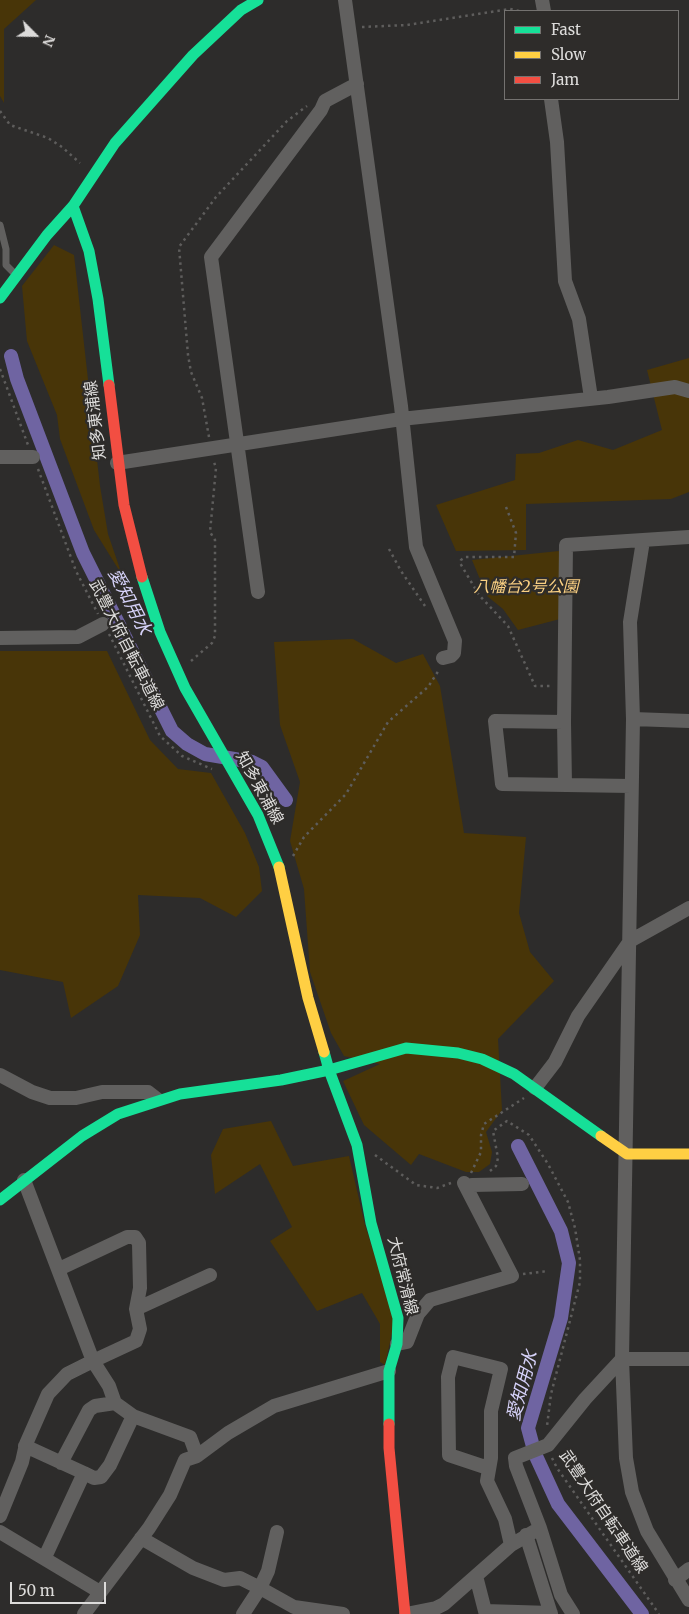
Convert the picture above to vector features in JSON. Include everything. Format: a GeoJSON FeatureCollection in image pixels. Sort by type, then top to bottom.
{"type":"FeatureCollection","features":[{"type":"Feature","properties":{"kind":"main road"},"geometry":{"type":"LineString","coordinates":[[0,298],[47,235],[73,206],[94,172],[192,55],[241,10],[258,0]]}},
{"type":"Feature","properties":{"kind":"main road","name":"知多東浦線"},"geometry":{"type":"LineString","coordinates":[[73,206],[89,251],[96,290],[117,463],[130,535],[160,632],[185,688],[214,742],[258,815],[279,870],[290,910],[308,998],[329,1070]]}},
{"type":"Feature","properties":{"kind":"main road"},"geometry":{"type":"LineString","coordinates":[[0,1200],[82,1136],[102,1123],[118,1114],[157,1099],[329,1070],[406,1048],[434,1050],[482,1059],[514,1074],[627,1154],[689,1154]]}},
{"type":"Feature","properties":{"kind":"main road","name":"大府常滑線"},"geometry":{"type":"LineString","coordinates":[[329,1070],[357,1145],[371,1223],[398,1318],[397,1344],[388,1371],[389,1448],[406,1614]]}},
{"type":"Feature","properties":{"kind":"street"},"geometry":{"type":"LineString","coordinates":[[345,0],[399,396],[400,419],[416,547],[455,641],[454,653],[447,658],[443,658]]}},
{"type":"Feature","properties":{"kind":"street"},"geometry":{"type":"LineString","coordinates":[[258,592],[211,257],[321,110],[325,101],[357,84]]}},
{"type":"Feature","properties":{"kind":"street"},"geometry":{"type":"LineString","coordinates":[[551,100],[557,142],[565,281],[580,319],[590,398]]}},
{"type":"Feature","properties":{"kind":"street"},"geometry":{"type":"LineString","coordinates":[[117,463],[400,419],[676,387],[689,391]]}},
{"type":"Feature","properties":{"kind":"street"},"geometry":{"type":"LineString","coordinates":[[0,457],[33,457]]}},
{"type":"Feature","properties":{"kind":"street"},"geometry":{"type":"LineString","coordinates":[[565,785],[566,545],[689,537]]}},
{"type":"Feature","properties":{"kind":"street"},"geometry":{"type":"LineString","coordinates":[[643,541],[630,622],[633,720],[622,1359],[626,1458],[632,1492],[647,1531],[675,1580],[689,1600]]}},
{"type":"Feature","properties":{"kind":"street"},"geometry":{"type":"LineString","coordinates":[[0,638],[78,637],[103,624]]}},
{"type":"Feature","properties":{"kind":"street"},"geometry":{"type":"LineString","coordinates":[[633,720],[689,721]]}},
{"type":"Feature","properties":{"kind":"street"},"geometry":{"type":"LineString","coordinates":[[564,722],[495,721],[502,784],[631,786]]}},
{"type":"Feature","properties":{"kind":"street"},"geometry":{"type":"LineString","coordinates":[[534,1088],[555,1062],[578,1016],[630,941],[689,908]]}},
{"type":"Feature","properties":{"kind":"street"},"geometry":{"type":"LineString","coordinates":[[0,1075],[32,1092],[50,1098],[76,1098],[102,1092],[148,1092],[157,1099]]}},
{"type":"Feature","properties":{"kind":"street"},"geometry":{"type":"LineString","coordinates":[[24,1180],[93,1361],[109,1386],[115,1403],[133,1416],[190,1437],[197,1456]]}},
{"type":"Feature","properties":{"kind":"street"},"geometry":{"type":"LineString","coordinates":[[467,1181],[472,1184],[522,1184]]}},
{"type":"Feature","properties":{"kind":"street"},"geometry":{"type":"LineString","coordinates":[[397,1344],[407,1342],[418,1314],[430,1300],[512,1276],[467,1181]]}},
{"type":"Feature","properties":{"kind":"street"},"geometry":{"type":"LineString","coordinates":[[0,1516],[22,1462],[25,1446],[43,1403],[54,1386],[67,1374],[136,1341],[140,1329],[136,1310],[140,1288],[140,1243],[135,1237],[127,1237],[59,1269]]}},
{"type":"Feature","properties":{"kind":"street"},"geometry":{"type":"LineString","coordinates":[[136,1310],[210,1276]]}},
{"type":"Feature","properties":{"kind":"street"},"geometry":{"type":"LineString","coordinates":[[488,1468],[449,1455],[448,1377],[454,1357],[501,1369],[491,1411],[491,1458],[488,1468],[488,1481],[505,1519],[511,1545]]}},
{"type":"Feature","properties":{"kind":"street"},"geometry":{"type":"LineString","coordinates":[[572,1614],[561,1595],[540,1528],[514,1461],[515,1458],[548,1444],[585,1399],[622,1359],[689,1359]]}},
{"type":"Feature","properties":{"kind":"street"},"geometry":{"type":"LineString","coordinates":[[89,1612],[100,1592],[141,1538],[170,1495],[185,1460],[197,1456],[228,1433],[274,1406],[388,1371]]}},
{"type":"Feature","properties":{"kind":"street"},"geometry":{"type":"LineString","coordinates":[[61,1463],[90,1410],[96,1406],[115,1403]]}},
{"type":"Feature","properties":{"kind":"street"},"geometry":{"type":"LineString","coordinates":[[25,1446],[94,1478],[101,1476],[110,1465],[133,1416]]}},
{"type":"Feature","properties":{"kind":"street"},"geometry":{"type":"LineString","coordinates":[[45,1558],[84,1473]]}},
{"type":"Feature","properties":{"kind":"street"},"geometry":{"type":"LineString","coordinates":[[406,1614],[449,1607],[476,1576],[511,1545],[540,1528]]}},
{"type":"Feature","properties":{"kind":"street"},"geometry":{"type":"LineString","coordinates":[[0,1532],[100,1592]]}},
{"type":"Feature","properties":{"kind":"street"},"geometry":{"type":"LineString","coordinates":[[243,1614],[260,1588],[268,1571],[277,1532]]}},
{"type":"Feature","properties":{"kind":"street"},"geometry":{"type":"LineString","coordinates":[[476,1576],[485,1611],[551,1613],[526,1535]]}},
{"type":"Feature","properties":{"kind":"street"},"geometry":{"type":"LineString","coordinates":[[141,1538],[193,1568],[224,1580],[240,1578],[294,1607],[343,1614]]}},
{"type":"Feature","properties":{"kind":"street"},"geometry":{"type":"LineString","coordinates":[[675,1580],[689,1568]]}},
{"type":"Feature","properties":{"kind":"lane"},"geometry":{"type":"LineString","coordinates":[[0,225],[6,249],[6,265],[17,276]]}},
{"type":"Feature","properties":{"kind":"path"},"geometry":{"type":"LineString","coordinates":[[349,28],[407,25],[510,9],[514,10]]}},
{"type":"Feature","properties":{"kind":"path"},"geometry":{"type":"LineString","coordinates":[[0,111],[10,125],[48,138],[94,172]]}},
{"type":"Feature","properties":{"kind":"path","name":"武豊大府自転車道線"},"geometry":{"type":"LineString","coordinates":[[0,370],[76,571],[160,736],[182,756],[235,778]]}},
{"type":"Feature","properties":{"kind":"path"},"geometry":{"type":"LineString","coordinates":[[506,507],[516,532],[514,557],[466,557],[460,563],[479,595],[508,626],[535,686],[565,687]]}},
{"type":"Feature","properties":{"kind":"path"},"geometry":{"type":"LineString","coordinates":[[388,549],[427,609]]}},
{"type":"Feature","properties":{"kind":"path"},"geometry":{"type":"LineString","coordinates":[[279,870],[288,866],[304,837],[346,794],[385,727],[395,714],[428,687],[436,676],[443,658]]}},
{"type":"Feature","properties":{"kind":"path"},"geometry":{"type":"LineString","coordinates":[[467,1181],[481,1152],[481,1135],[484,1124],[519,1102],[534,1088]]}},
{"type":"Feature","properties":{"kind":"path"},"geometry":{"type":"LineString","coordinates":[[487,1173],[496,1166],[498,1158],[493,1130],[507,1121],[528,1136],[548,1164],[568,1202],[575,1228],[580,1260],[580,1282],[551,1394],[548,1444]]}},
{"type":"Feature","properties":{"kind":"path"},"geometry":{"type":"LineString","coordinates":[[357,1145],[365,1146],[392,1170],[416,1185],[426,1188],[437,1188],[454,1182],[467,1181],[478,1176]]}},
{"type":"Feature","properties":{"kind":"path"},"geometry":{"type":"LineString","coordinates":[[512,1276],[548,1271]]}},
{"type":"Feature","properties":{"kind":"path","name":"武豊大府自転車道線"},"geometry":{"type":"LineString","coordinates":[[548,1444],[557,1468],[659,1614]]}},
{"type":"Feature","properties":{"kind":"green space"},"geometry":{"type":"Polygon","coordinates":[[[0,0],[36,0],[4,29],[4,103],[0,96],[0,0]]]}},
{"type":"Feature","properties":{"kind":"green space"},"geometry":{"type":"Polygon","coordinates":[[[54,245],[74,255],[100,486],[108,534],[122,575],[94,530],[60,439],[57,415],[27,341],[22,286],[54,245]]]}},
{"type":"Feature","properties":{"kind":"green space"},"geometry":{"type":"Polygon","coordinates":[[[689,358],[689,492],[671,499],[526,504],[526,550],[456,551],[436,505],[515,480],[516,454],[539,453],[578,440],[613,450],[662,430],[647,370],[689,358]]]}},
{"type":"Feature","properties":{"kind":"green space","name":"八幡台2号公園"},"geometry":{"type":"Polygon","coordinates":[[[559,551],[560,619],[518,630],[503,609],[487,596],[472,560],[559,551]]]}},
{"type":"Feature","properties":{"kind":"green space"},"geometry":{"type":"Polygon","coordinates":[[[353,639],[396,663],[423,654],[440,686],[464,833],[526,837],[519,913],[530,952],[554,981],[498,1039],[502,1110],[486,1132],[492,1152],[490,1164],[479,1172],[466,1172],[419,1154],[411,1165],[364,1125],[343,1081],[380,1064],[344,1056],[331,1033],[310,972],[304,889],[290,841],[300,782],[280,725],[274,642],[353,639]]]}},
{"type":"Feature","properties":{"kind":"green space"},"geometry":{"type":"Polygon","coordinates":[[[0,651],[107,651],[150,740],[178,769],[211,773],[245,833],[259,867],[262,891],[236,917],[200,898],[138,895],[140,935],[118,986],[71,1018],[63,982],[0,970],[0,651]]]}},
{"type":"Feature","properties":{"kind":"green space"},"geometry":{"type":"Polygon","coordinates":[[[271,1121],[293,1166],[349,1156],[365,1225],[395,1319],[385,1365],[380,1362],[380,1324],[362,1293],[317,1311],[270,1241],[292,1227],[260,1164],[215,1194],[211,1155],[223,1129],[271,1121]]]}},
{"type":"Feature","properties":{"kind":"waterway","name":"愛知用水"},"geometry":{"type":"LineString","coordinates":[[11,356],[17,379],[83,553],[172,731],[187,744],[205,754],[252,762],[262,767],[286,800]]}},
{"type":"Feature","properties":{"kind":"waterway","name":"愛知用水"},"geometry":{"type":"LineString","coordinates":[[518,1146],[561,1231],[569,1263],[561,1318],[528,1428],[535,1454],[558,1504],[642,1614]]}},
{"type":"Feature","properties":{"kind":"traffic: fast"},"geometry":{"type":"LineString","coordinates":[[0,298],[47,235],[73,206],[115,143],[193,55],[241,10],[258,0]]}},
{"type":"Feature","properties":{"kind":"traffic: fast"},"geometry":{"type":"LineString","coordinates":[[73,206],[89,251],[98,299],[109,385]]}},
{"type":"Feature","properties":{"kind":"traffic: fast"},"geometry":{"type":"LineString","coordinates":[[142,577],[160,632],[185,688],[258,815],[279,867]]}},
{"type":"Feature","properties":{"kind":"traffic: fast"},"geometry":{"type":"LineString","coordinates":[[389,1424],[389,1371],[397,1344],[398,1318],[371,1223],[357,1145],[329,1070],[406,1048],[458,1053],[482,1059],[514,1074],[601,1136]]}},
{"type":"Feature","properties":{"kind":"traffic: fast"},"geometry":{"type":"LineString","coordinates":[[0,1200],[82,1136],[118,1114],[180,1094],[281,1080],[329,1070],[324,1052]]}},
{"type":"Feature","properties":{"kind":"traffic: slow"},"geometry":{"type":"LineString","coordinates":[[279,867],[308,998],[324,1052]]}},
{"type":"Feature","properties":{"kind":"traffic: slow"},"geometry":{"type":"LineString","coordinates":[[601,1136],[627,1154],[689,1154]]}},
{"type":"Feature","properties":{"kind":"traffic: jam"},"geometry":{"type":"LineString","coordinates":[[109,385],[124,505],[142,577]]}},
{"type":"Feature","properties":{"kind":"traffic: jam"},"geometry":{"type":"LineString","coordinates":[[389,1424],[389,1448],[405,1614]]}}]}
